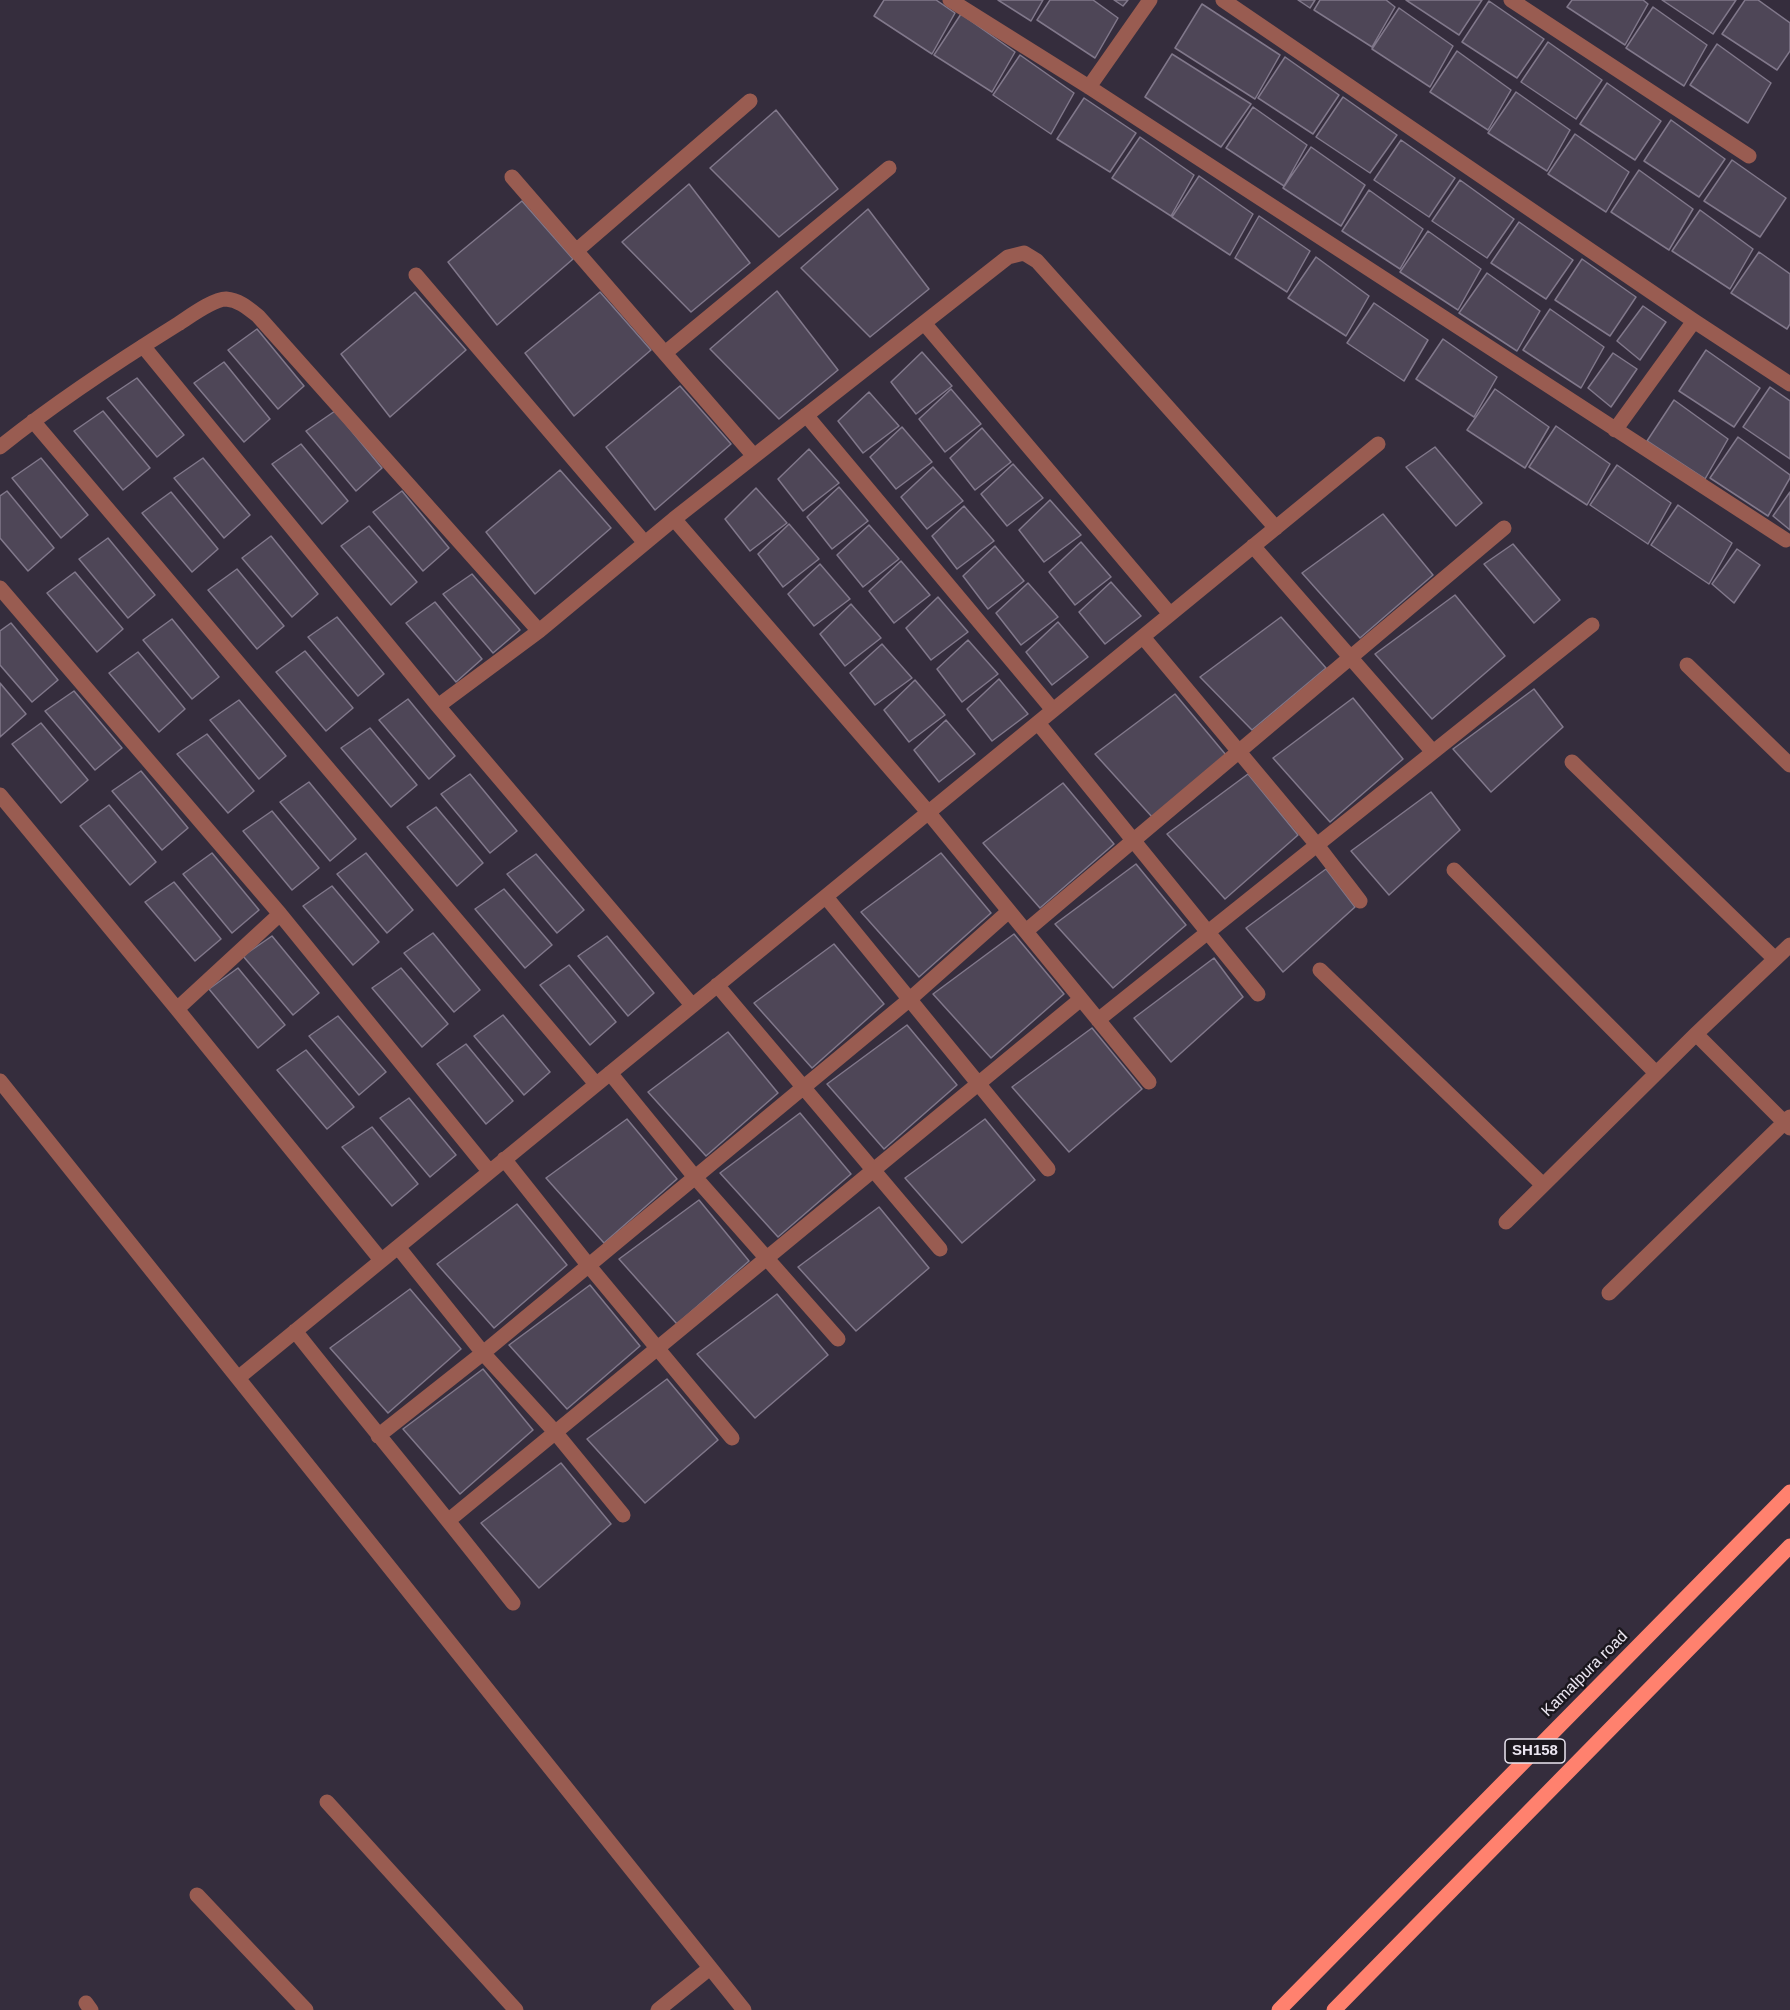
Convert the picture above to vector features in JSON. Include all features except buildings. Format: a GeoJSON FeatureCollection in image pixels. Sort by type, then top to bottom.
{"type":"FeatureCollection","features":[{"type":"Feature","properties":{"kind":"main road","name":"Kamalpura road"},"geometry":{"type":"LineString","coordinates":[[1279,2010],[1790,1492]]}},
{"type":"Feature","properties":{"kind":"main road","name":"SH158"},"geometry":{"type":"LineString","coordinates":[[1334,2010],[1790,1546]]}},
{"type":"Feature","properties":{"kind":"street"},"geometry":{"type":"LineString","coordinates":[[950,0],[1089,87],[1786,540]]}},
{"type":"Feature","properties":{"kind":"street"},"geometry":{"type":"LineString","coordinates":[[1089,87],[1150,0]]}},
{"type":"Feature","properties":{"kind":"street"},"geometry":{"type":"LineString","coordinates":[[1223,0],[1790,384]]}},
{"type":"Feature","properties":{"kind":"street"},"geometry":{"type":"LineString","coordinates":[[1511,0],[1749,156]]}},
{"type":"Feature","properties":{"kind":"street"},"geometry":{"type":"LineString","coordinates":[[576,251],[750,101]]}},
{"type":"Feature","properties":{"kind":"street"},"geometry":{"type":"LineString","coordinates":[[665,353],[889,168]]}},
{"type":"Feature","properties":{"kind":"street"},"geometry":{"type":"LineString","coordinates":[[512,177],[754,456]]}},
{"type":"Feature","properties":{"kind":"street"},"geometry":{"type":"LineString","coordinates":[[438,706],[539,631],[674,519],[1008,257],[1024,253],[1037,261],[1276,528]]}},
{"type":"Feature","properties":{"kind":"street"},"geometry":{"type":"LineString","coordinates":[[416,275],[645,543]]}},
{"type":"Feature","properties":{"kind":"street"},"geometry":{"type":"LineString","coordinates":[[0,447],[33,421],[143,346],[209,305],[224,299],[240,302],[258,316],[539,631]]}},
{"type":"Feature","properties":{"kind":"street"},"geometry":{"type":"LineString","coordinates":[[1615,430],[1694,321]]}},
{"type":"Feature","properties":{"kind":"street"},"geometry":{"type":"LineString","coordinates":[[924,323],[1170,614]]}},
{"type":"Feature","properties":{"kind":"street"},"geometry":{"type":"LineString","coordinates":[[143,346],[438,706],[692,1005]]}},
{"type":"Feature","properties":{"kind":"street"},"geometry":{"type":"LineString","coordinates":[[806,415],[1053,710]]}},
{"type":"Feature","properties":{"kind":"street"},"geometry":{"type":"LineString","coordinates":[[33,421],[596,1084]]}},
{"type":"Feature","properties":{"kind":"street"},"geometry":{"type":"LineString","coordinates":[[238,1378],[1378,444]]}},
{"type":"Feature","properties":{"kind":"street"},"geometry":{"type":"LineString","coordinates":[[674,519],[928,812],[1149,1082]]}},
{"type":"Feature","properties":{"kind":"street"},"geometry":{"type":"LineString","coordinates":[[1026,931],[1504,528]]}},
{"type":"Feature","properties":{"kind":"street"},"geometry":{"type":"LineString","coordinates":[[1253,546],[1433,752]]}},
{"type":"Feature","properties":{"kind":"street"},"geometry":{"type":"LineString","coordinates":[[0,588],[280,914],[489,1171]]}},
{"type":"Feature","properties":{"kind":"street"},"geometry":{"type":"LineString","coordinates":[[1098,1020],[1592,625]]}},
{"type":"Feature","properties":{"kind":"street"},"geometry":{"type":"LineString","coordinates":[[1143,637],[1317,845],[1360,901]]}},
{"type":"Feature","properties":{"kind":"street"},"geometry":{"type":"LineString","coordinates":[[1687,665],[1790,765]]}},
{"type":"Feature","properties":{"kind":"street"},"geometry":{"type":"LineString","coordinates":[[1038,723],[1132,842],[1258,994]]}},
{"type":"Feature","properties":{"kind":"street"},"geometry":{"type":"LineString","coordinates":[[1572,762],[1775,959]]}},
{"type":"Feature","properties":{"kind":"street"},"geometry":{"type":"LineString","coordinates":[[0,795],[381,1260]]}},
{"type":"Feature","properties":{"kind":"street"},"geometry":{"type":"LineString","coordinates":[[1454,870],[1656,1074]]}},
{"type":"Feature","properties":{"kind":"street"},"geometry":{"type":"LineString","coordinates":[[826,897],[1048,1169]]}},
{"type":"Feature","properties":{"kind":"street"},"geometry":{"type":"LineString","coordinates":[[378,1436],[483,1353],[804,1087],[909,999],[1009,910]]}},
{"type":"Feature","properties":{"kind":"street"},"geometry":{"type":"LineString","coordinates":[[177,1009],[280,914]]}},
{"type":"Feature","properties":{"kind":"street"},"geometry":{"type":"LineString","coordinates":[[1506,1222],[1696,1034],[1790,945]]}},
{"type":"Feature","properties":{"kind":"street"},"geometry":{"type":"LineString","coordinates":[[1320,970],[1543,1185]]}},
{"type":"Feature","properties":{"kind":"street"},"geometry":{"type":"LineString","coordinates":[[717,985],[940,1249]]}},
{"type":"Feature","properties":{"kind":"street"},"geometry":{"type":"LineString","coordinates":[[449,1520],[1081,999]]}},
{"type":"Feature","properties":{"kind":"street"},"geometry":{"type":"LineString","coordinates":[[1609,1293],[1788,1122],[1696,1034]]}},
{"type":"Feature","properties":{"kind":"street"},"geometry":{"type":"LineString","coordinates":[[610,1073],[694,1176],[838,1339]]}},
{"type":"Feature","properties":{"kind":"street"},"geometry":{"type":"LineString","coordinates":[[0,1081],[744,2010]]}},
{"type":"Feature","properties":{"kind":"street"},"geometry":{"type":"LineString","coordinates":[[504,1159],[589,1266],[732,1438]]}},
{"type":"Feature","properties":{"kind":"street"},"geometry":{"type":"LineString","coordinates":[[398,1247],[483,1353],[555,1432],[623,1515]]}},
{"type":"Feature","properties":{"kind":"street"},"geometry":{"type":"LineString","coordinates":[[295,1331],[378,1436],[449,1520],[513,1603]]}},
{"type":"Feature","properties":{"kind":"street"},"geometry":{"type":"LineString","coordinates":[[327,1802],[516,2010]]}},
{"type":"Feature","properties":{"kind":"street"},"geometry":{"type":"LineString","coordinates":[[197,1895],[306,2010]]}},
{"type":"Feature","properties":{"kind":"street"},"geometry":{"type":"LineString","coordinates":[[658,2010],[710,1968]]}}]}
